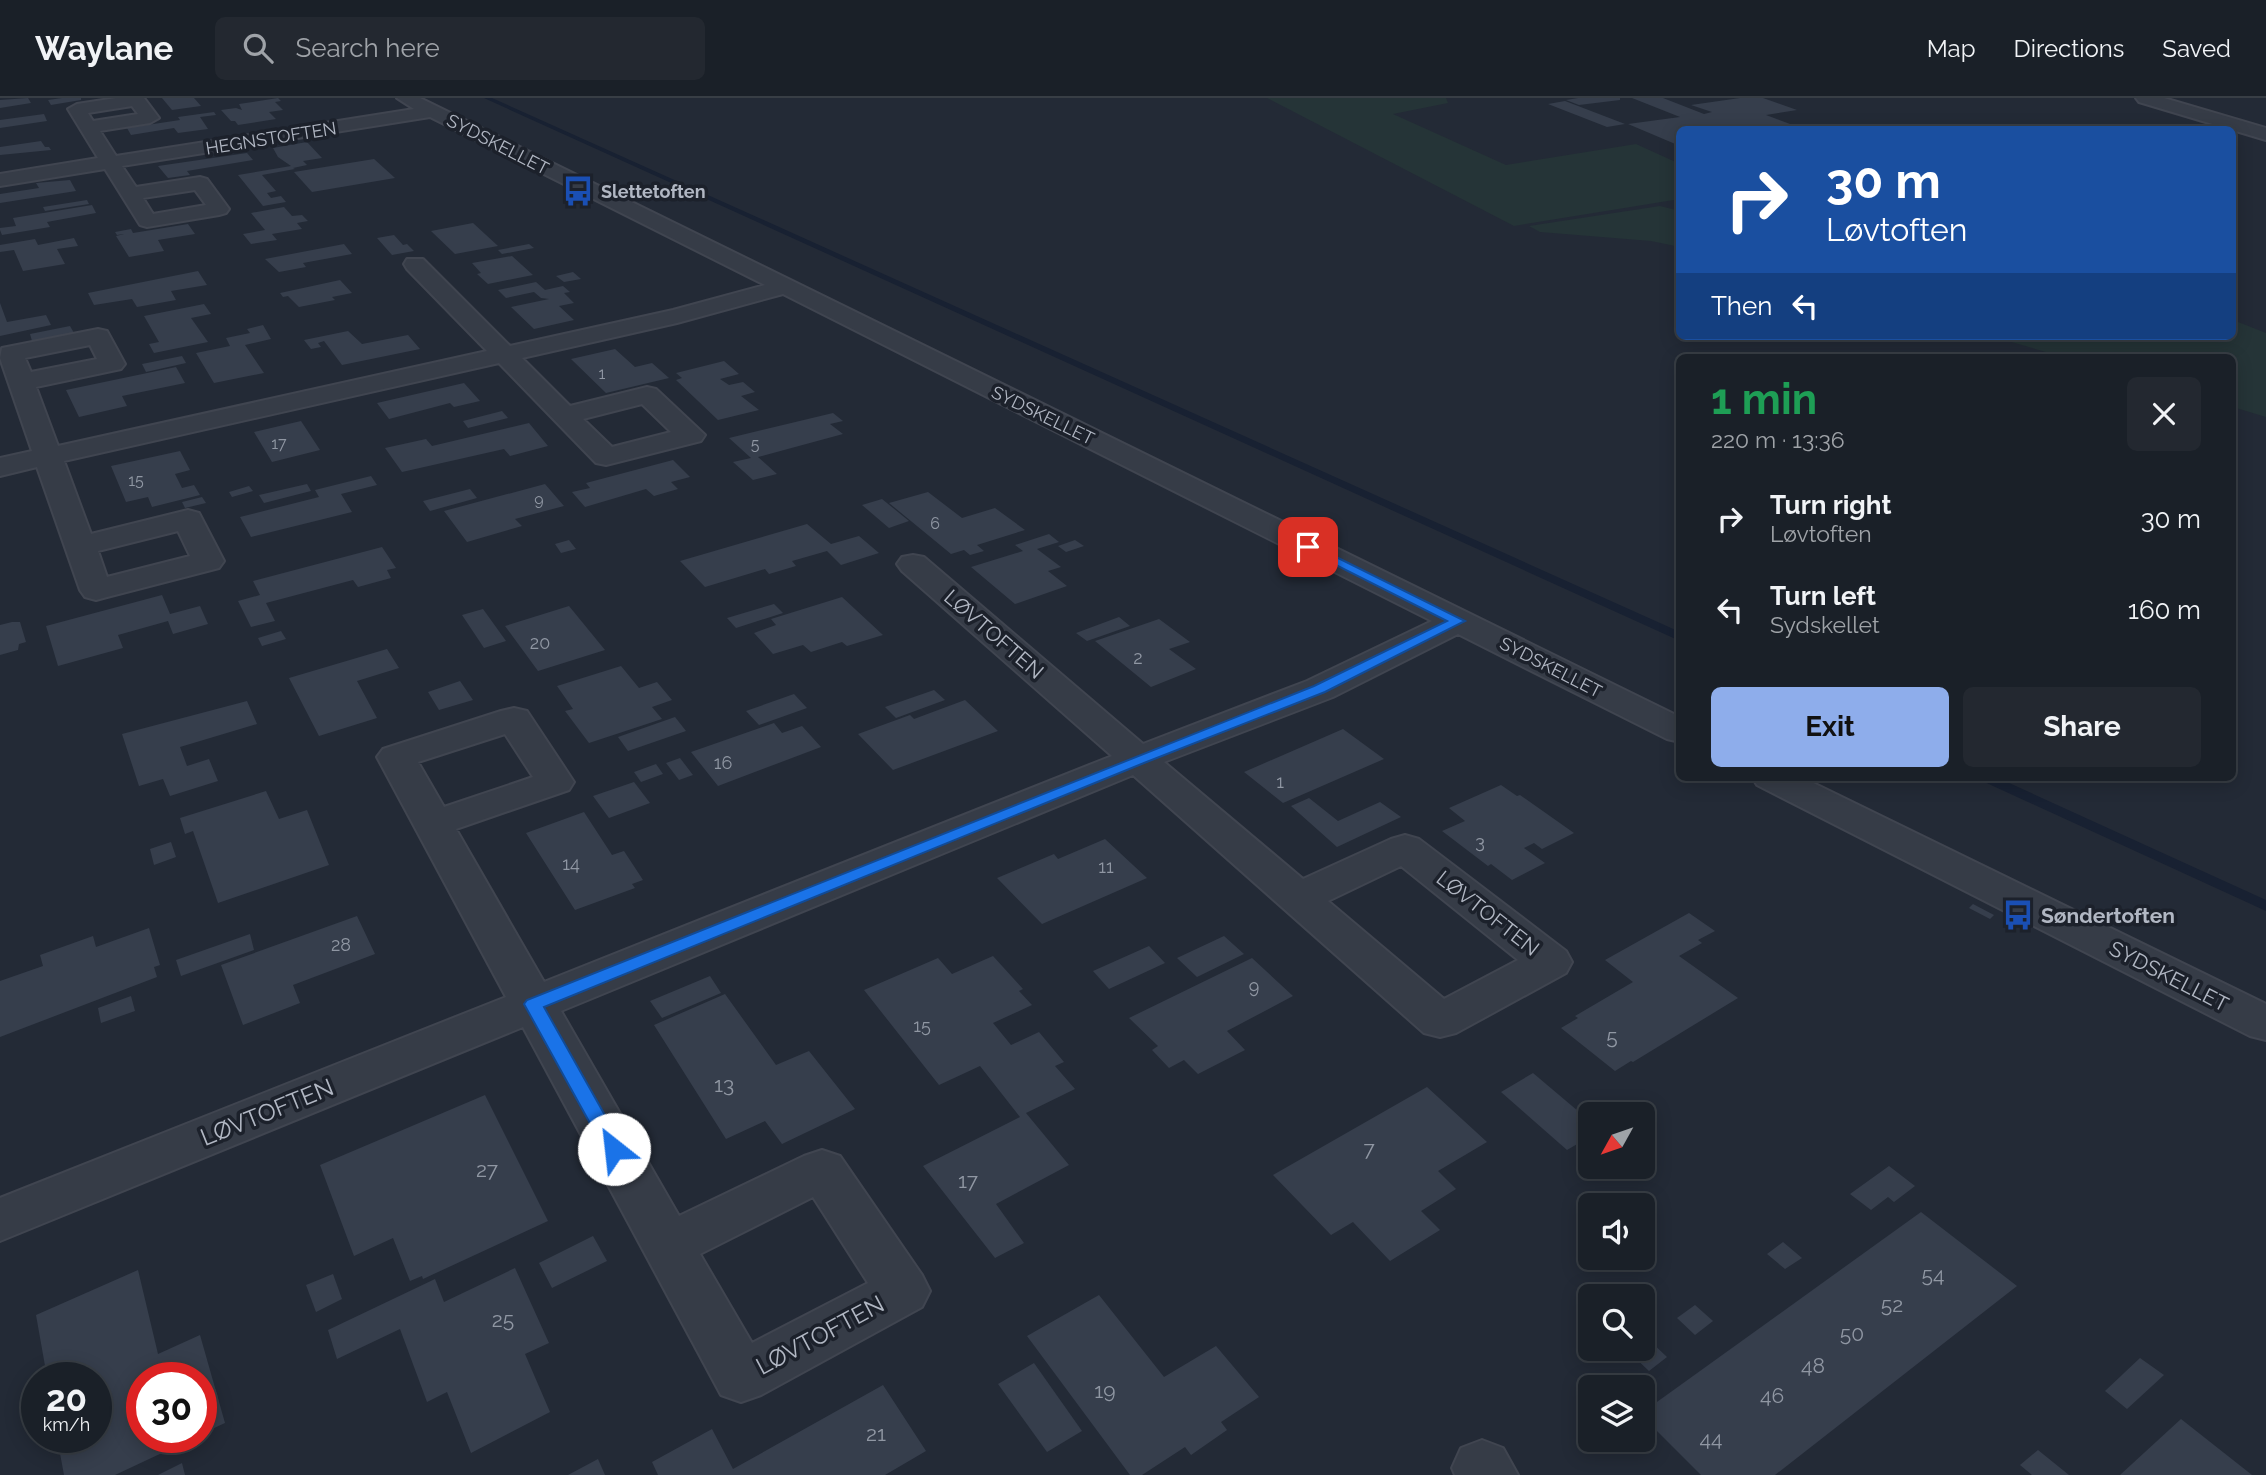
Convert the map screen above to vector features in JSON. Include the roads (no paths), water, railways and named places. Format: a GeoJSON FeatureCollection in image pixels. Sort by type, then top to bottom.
{"type":"FeatureCollection","features":[{"type":"Feature","properties":{"kind":"street","name":"SYDSKELLET"},"geometry":{"type":"LineString","coordinates":[[406,98],[1676,730]]}},
{"type":"Feature","properties":{"kind":"street"},"geometry":{"type":"LineString","coordinates":[[2144,98],[2266,134]]}},
{"type":"Feature","properties":{"kind":"street","name":"HEGNSTOFTEN"},"geometry":{"type":"LineString","coordinates":[[0,180],[432,111]]}},
{"type":"Feature","properties":{"kind":"street"},"geometry":{"type":"LineString","coordinates":[[88,127],[130,194]]}},
{"type":"Feature","properties":{"kind":"street"},"geometry":{"type":"LineString","coordinates":[[415,264],[565,415]]}},
{"type":"Feature","properties":{"kind":"street"},"geometry":{"type":"LineString","coordinates":[[0,467],[677,317],[784,287]]}},
{"type":"Feature","properties":{"kind":"street"},"geometry":{"type":"LineString","coordinates":[[21,382],[80,545]]}},
{"type":"Feature","properties":{"kind":"street","name":"LØVTOFTEN"},"geometry":{"type":"LineString","coordinates":[[913,564],[1298,898],[1440,1021],[1550,962],[1405,848],[1298,898]]}},
{"type":"Feature","properties":{"kind":"street","name":"LØVTOFTEN"},"geometry":{"type":"LineString","coordinates":[[0,1220],[1138,759],[1320,689],[1458,621]]}},
{"type":"Feature","properties":{"kind":"street","name":"SYDSKELLET"},"geometry":{"type":"LineString","coordinates":[[1779,781],[2266,1024]]}},
{"type":"Feature","properties":{"kind":"street"},"geometry":{"type":"LineString","coordinates":[[433,824],[668,1245]]}},
{"type":"Feature","properties":{"kind":"waterway"},"geometry":{"type":"LineString","coordinates":[[487,98],[1676,635]]}},
{"type":"Feature","properties":{"kind":"waterway"},"geometry":{"type":"LineString","coordinates":[[1994,781],[2266,906]]}},
{"type":"Feature","properties":{"kind":"place","name":"Slettetoften"},"geometry":{"type":"Point","coordinates":[578,191]}},
{"type":"Feature","properties":{"kind":"place","name":"Søndertoften"},"geometry":{"type":"Point","coordinates":[2018,915]}}]}
